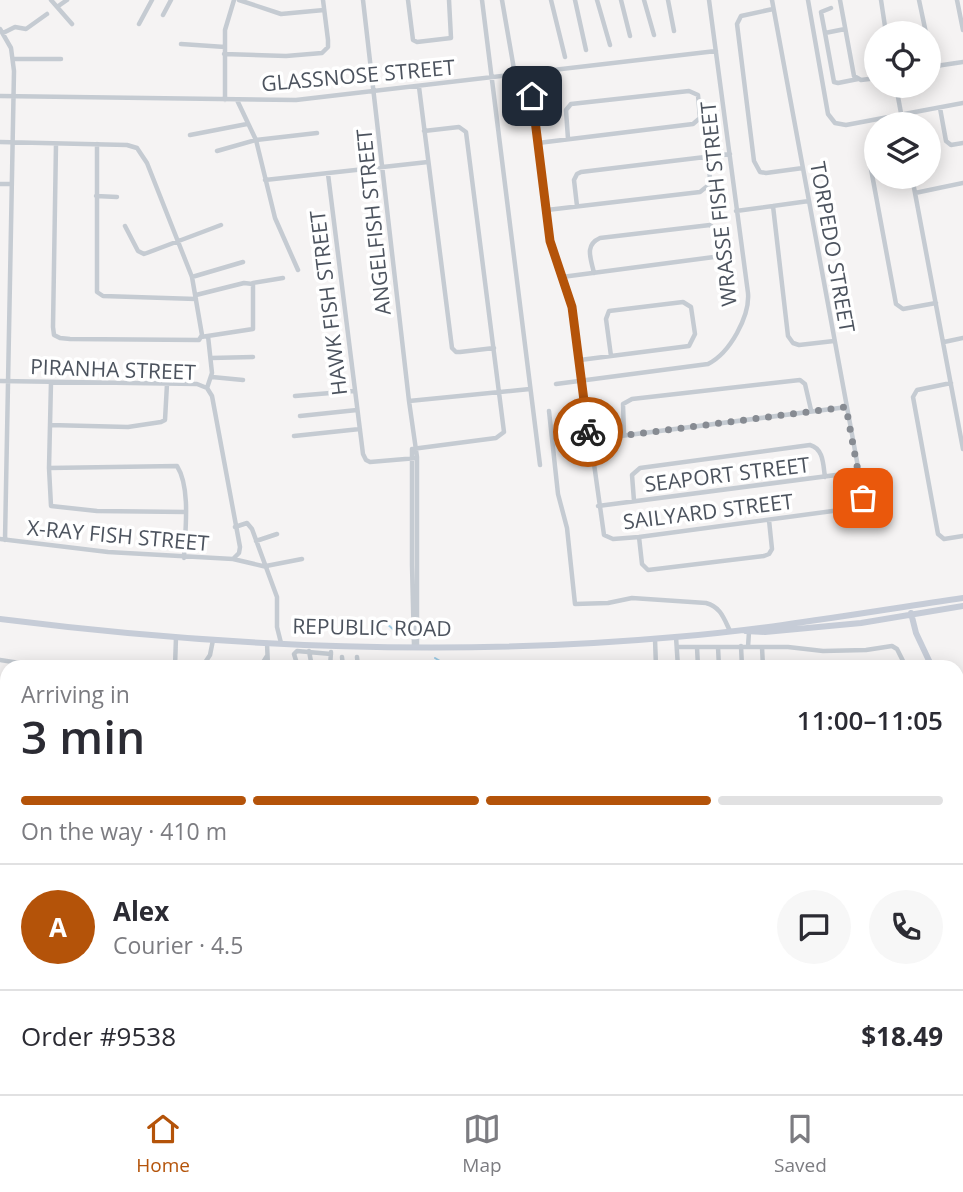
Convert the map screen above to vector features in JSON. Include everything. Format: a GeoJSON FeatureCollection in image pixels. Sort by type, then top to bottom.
{"type":"FeatureCollection","features":[{"type":"Feature","properties":{"kind":"street"},"geometry":{"type":"LineString","coordinates":[[51,0],[72,24]]}},
{"type":"Feature","properties":{"kind":"street"},"geometry":{"type":"LineString","coordinates":[[57,7],[67,0]]}},
{"type":"Feature","properties":{"kind":"street"},"geometry":{"type":"LineString","coordinates":[[139,24],[152,0]]}},
{"type":"Feature","properties":{"kind":"street"},"geometry":{"type":"LineString","coordinates":[[163,15],[171,0]]}},
{"type":"Feature","properties":{"kind":"street"},"geometry":{"type":"LineString","coordinates":[[225,100],[226,21],[236,0],[275,13],[324,10]]}},
{"type":"Feature","properties":{"kind":"street"},"geometry":{"type":"LineString","coordinates":[[181,44],[286,56],[322,53],[328,47],[323,0]]}},
{"type":"Feature","properties":{"kind":"street","name":"ANGELFISH STREET"},"geometry":{"type":"LineString","coordinates":[[363,0],[414,441],[412,565],[416,646]]}},
{"type":"Feature","properties":{"kind":"street"},"geometry":{"type":"LineString","coordinates":[[408,0],[413,40],[417,42],[452,38],[449,0]]}},
{"type":"Feature","properties":{"kind":"street"},"geometry":{"type":"LineString","coordinates":[[482,0],[540,465]]}},
{"type":"Feature","properties":{"kind":"street"},"geometry":{"type":"LineString","coordinates":[[502,0],[515,75]]}},
{"type":"Feature","properties":{"kind":"street"},"geometry":{"type":"LineString","coordinates":[[551,0],[565,57]]}},
{"type":"Feature","properties":{"kind":"street"},"geometry":{"type":"LineString","coordinates":[[575,0],[586,50]]}},
{"type":"Feature","properties":{"kind":"street"},"geometry":{"type":"LineString","coordinates":[[597,0],[610,45]]}},
{"type":"Feature","properties":{"kind":"street"},"geometry":{"type":"LineString","coordinates":[[621,0],[630,36]]}},
{"type":"Feature","properties":{"kind":"street"},"geometry":{"type":"LineString","coordinates":[[644,0],[654,35]]}},
{"type":"Feature","properties":{"kind":"street"},"geometry":{"type":"LineString","coordinates":[[668,0],[674,31]]}},
{"type":"Feature","properties":{"kind":"street","name":"WRASSE FISH STREET"},"geometry":{"type":"LineString","coordinates":[[556,384],[702,366],[718,358],[739,328],[748,308],[709,0]]}},
{"type":"Feature","properties":{"kind":"street","name":"TORPEDO STREET"},"geometry":{"type":"LineString","coordinates":[[772,0],[863,500]]}},
{"type":"Feature","properties":{"kind":"street"},"geometry":{"type":"LineString","coordinates":[[808,0],[828,114],[832,121],[840,125],[864,122]]}},
{"type":"Feature","properties":{"kind":"street"},"geometry":{"type":"LineString","coordinates":[[840,0],[853,73],[858,79]]}},
{"type":"Feature","properties":{"kind":"street"},"geometry":{"type":"LineString","coordinates":[[881,0],[884,21]]}},
{"type":"Feature","properties":{"kind":"street"},"geometry":{"type":"LineString","coordinates":[[919,0],[923,21]]}},
{"type":"Feature","properties":{"kind":"street"},"geometry":{"type":"LineString","coordinates":[[957,0],[963,30]]}},
{"type":"Feature","properties":{"kind":"street"},"geometry":{"type":"LineString","coordinates":[[831,8],[821,12],[834,82],[864,79]]}},
{"type":"Feature","properties":{"kind":"street"},"geometry":{"type":"LineString","coordinates":[[773,9],[741,16],[737,24],[754,162],[756,168],[766,173],[803,168]]}},
{"type":"Feature","properties":{"kind":"street"},"geometry":{"type":"LineString","coordinates":[[3,540],[13,60],[11,48],[1,31],[15,27],[26,29],[47,14]]}},
{"type":"Feature","properties":{"kind":"street"},"geometry":{"type":"LineString","coordinates":[[825,33],[845,29]]}},
{"type":"Feature","properties":{"kind":"street","name":"GLASSNOSE STREET"},"geometry":{"type":"LineString","coordinates":[[0,96],[296,100],[716,51]]}},
{"type":"Feature","properties":{"kind":"street"},"geometry":{"type":"LineString","coordinates":[[13,60],[61,59]]}},
{"type":"Feature","properties":{"kind":"street"},"geometry":{"type":"LineString","coordinates":[[941,65],[963,62]]}},
{"type":"Feature","properties":{"kind":"street","name":"SAILYARD STREET"},"geometry":{"type":"LineString","coordinates":[[529,73],[552,249],[572,307],[603,533],[613,540],[639,537],[855,508],[860,506],[863,500]]}},
{"type":"Feature","properties":{"kind":"street"},"geometry":{"type":"LineString","coordinates":[[419,87],[452,348],[460,352],[494,348]]}},
{"type":"Feature","properties":{"kind":"street"},"geometry":{"type":"LineString","coordinates":[[538,143],[693,124],[700,118],[698,95],[689,91],[571,104],[566,110],[568,139]]}},
{"type":"Feature","properties":{"kind":"street"},"geometry":{"type":"LineString","coordinates":[[237,100],[256,140],[275,218],[298,270]]}},
{"type":"Feature","properties":{"kind":"street"},"geometry":{"type":"LineString","coordinates":[[918,112],[963,103]]}},
{"type":"Feature","properties":{"kind":"street"},"geometry":{"type":"LineString","coordinates":[[940,108],[946,141],[951,145],[963,143]]}},
{"type":"Feature","properties":{"kind":"street"},"geometry":{"type":"LineString","coordinates":[[190,135],[247,124]]}},
{"type":"Feature","properties":{"kind":"street"},"geometry":{"type":"LineString","coordinates":[[414,448],[500,436],[504,432],[466,132],[462,127],[424,131]]}},
{"type":"Feature","properties":{"kind":"street"},"geometry":{"type":"LineString","coordinates":[[217,151],[256,140],[317,132]]}},
{"type":"Feature","properties":{"kind":"street"},"geometry":{"type":"LineString","coordinates":[[0,142],[132,146],[140,151],[192,277],[200,338]]}},
{"type":"Feature","properties":{"kind":"street"},"geometry":{"type":"LineString","coordinates":[[56,144],[54,335],[70,339],[200,338],[253,329],[253,283]]}},
{"type":"Feature","properties":{"kind":"street"},"geometry":{"type":"LineString","coordinates":[[97,144],[95,290],[98,294],[196,297],[283,278]]}},
{"type":"Feature","properties":{"kind":"street"},"geometry":{"type":"LineString","coordinates":[[577,206],[574,180],[580,172],[730,154]]}},
{"type":"Feature","properties":{"kind":"street"},"geometry":{"type":"LineString","coordinates":[[547,210],[705,190],[710,184],[709,156]]}},
{"type":"Feature","properties":{"kind":"street"},"geometry":{"type":"LineString","coordinates":[[265,180],[428,162]]}},
{"type":"Feature","properties":{"kind":"street","name":"HAWK FISH STREET"},"geometry":{"type":"LineString","coordinates":[[328,174],[363,454],[368,461],[415,458]]}},
{"type":"Feature","properties":{"kind":"street"},"geometry":{"type":"LineString","coordinates":[[915,193],[963,183]]}},
{"type":"Feature","properties":{"kind":"street"},"geometry":{"type":"LineString","coordinates":[[0,184],[11,184]]}},
{"type":"Feature","properties":{"kind":"street"},"geometry":{"type":"LineString","coordinates":[[876,189],[896,304],[903,309],[936,303]]}},
{"type":"Feature","properties":{"kind":"street"},"geometry":{"type":"LineString","coordinates":[[914,189],[960,418],[963,449]]}},
{"type":"Feature","properties":{"kind":"street"},"geometry":{"type":"LineString","coordinates":[[96,196],[117,197]]}},
{"type":"Feature","properties":{"kind":"street"},"geometry":{"type":"LineString","coordinates":[[736,211],[809,201]]}},
{"type":"Feature","properties":{"kind":"street"},"geometry":{"type":"LineString","coordinates":[[772,206],[788,336],[793,343],[799,345],[834,341]]}},
{"type":"Feature","properties":{"kind":"street"},"geometry":{"type":"LineString","coordinates":[[125,226],[141,254],[150,253],[221,225]]}},
{"type":"Feature","properties":{"kind":"street"},"geometry":{"type":"LineString","coordinates":[[562,277],[594,273],[714,257],[720,249],[718,234],[710,225],[600,238],[592,242],[589,248],[594,273]]}},
{"type":"Feature","properties":{"kind":"street"},"geometry":{"type":"LineString","coordinates":[[192,277],[243,262]]}},
{"type":"Feature","properties":{"kind":"street"},"geometry":{"type":"LineString","coordinates":[[580,360],[689,346],[695,334],[691,307],[683,302],[609,311],[606,319],[611,356]]}},
{"type":"Feature","properties":{"kind":"street"},"geometry":{"type":"LineString","coordinates":[[207,388],[212,377],[208,336]]}},
{"type":"Feature","properties":{"kind":"street"},"geometry":{"type":"LineString","coordinates":[[944,342],[963,338]]}},
{"type":"Feature","properties":{"kind":"street"},"geometry":{"type":"LineString","coordinates":[[211,358],[253,357]]}},
{"type":"Feature","properties":{"kind":"street"},"geometry":{"type":"LineString","coordinates":[[212,377],[243,380]]}},
{"type":"Feature","properties":{"kind":"street"},"geometry":{"type":"LineString","coordinates":[[624,434],[623,404],[632,399],[800,380],[805,384],[811,410]]}},
{"type":"Feature","properties":{"kind":"street","name":"PIRANHA STREET"},"geometry":{"type":"LineString","coordinates":[[0,381],[197,384],[207,388],[212,396],[240,550],[233,559]]}},
{"type":"Feature","properties":{"kind":"street"},"geometry":{"type":"LineString","coordinates":[[51,382],[49,468],[50,500],[53,508],[186,512]]}},
{"type":"Feature","properties":{"kind":"street"},"geometry":{"type":"LineString","coordinates":[[951,383],[918,390],[913,396],[938,532],[944,539],[963,536]]}},
{"type":"Feature","properties":{"kind":"street"},"geometry":{"type":"LineString","coordinates":[[50,425],[128,427],[161,422],[167,415],[167,384]]}},
{"type":"Feature","properties":{"kind":"street"},"geometry":{"type":"LineString","coordinates":[[409,401],[530,389]]}},
{"type":"Feature","properties":{"kind":"street"},"geometry":{"type":"LineString","coordinates":[[295,396],[354,391]]}},
{"type":"Feature","properties":{"kind":"street"},"geometry":{"type":"LineString","coordinates":[[589,440],[846,407]]}},
{"type":"Feature","properties":{"kind":"street"},"geometry":{"type":"LineString","coordinates":[[300,416],[357,410]]}},
{"type":"Feature","properties":{"kind":"street"},"geometry":{"type":"LineString","coordinates":[[549,411],[558,494],[567,528],[573,601],[581,605],[632,598],[706,603],[720,611],[730,632]]}},
{"type":"Feature","properties":{"kind":"street"},"geometry":{"type":"LineString","coordinates":[[294,436],[360,429]]}},
{"type":"Feature","properties":{"kind":"street"},"geometry":{"type":"LineString","coordinates":[[634,501],[632,475],[640,468],[810,445],[818,448],[820,452],[825,477]]}},
{"type":"Feature","properties":{"kind":"street"},"geometry":{"type":"LineString","coordinates":[[49,468],[131,468],[175,464],[182,477],[186,512],[184,558]]}},
{"type":"Feature","properties":{"kind":"street","name":"SEAPORT STREET"},"geometry":{"type":"LineString","coordinates":[[598,506],[859,472]]}},
{"type":"Feature","properties":{"kind":"street"},"geometry":{"type":"LineString","coordinates":[[639,537],[642,564],[648,570],[764,556],[772,549],[769,520]]}},
{"type":"Feature","properties":{"kind":"street"},"geometry":{"type":"LineString","coordinates":[[235,527],[249,524],[267,566],[279,603],[276,623],[281,643]]}},
{"type":"Feature","properties":{"kind":"street"},"geometry":{"type":"LineString","coordinates":[[256,541],[277,534]]}},
{"type":"Feature","properties":{"kind":"street","name":"X-RAY FISH STREET"},"geometry":{"type":"LineString","coordinates":[[3,540],[108,552],[233,559],[267,566]]}},
{"type":"Feature","properties":{"kind":"street"},"geometry":{"type":"LineString","coordinates":[[267,566],[302,559]]}},
{"type":"Feature","properties":{"kind":"street","name":"REPUBLIC ROAD"},"geometry":{"type":"LineString","coordinates":[[746,631],[963,598]]}},
{"type":"Feature","properties":{"kind":"street","name":"REPUBLIC ROAD"},"geometry":{"type":"LineString","coordinates":[[0,619],[176,637],[267,643],[513,647],[838,625],[963,606]]}},
{"type":"Feature","properties":{"kind":"street"},"geometry":{"type":"LineString","coordinates":[[909,607],[916,634],[929,660]]}},
{"type":"Feature","properties":{"kind":"street"},"geometry":{"type":"LineString","coordinates":[[743,660],[746,631]]}},
{"type":"Feature","properties":{"kind":"street"},"geometry":{"type":"LineString","coordinates":[[176,637],[176,660]]}},
{"type":"Feature","properties":{"kind":"street"},"geometry":{"type":"LineString","coordinates":[[677,637],[678,660]]}},
{"type":"Feature","properties":{"kind":"street"},"geometry":{"type":"LineString","coordinates":[[655,639],[656,660]]}},
{"type":"Feature","properties":{"kind":"street"},"geometry":{"type":"LineString","coordinates":[[207,660],[213,640]]}},
{"type":"Feature","properties":{"kind":"street"},"geometry":{"type":"LineString","coordinates":[[267,643],[267,660]]}},
{"type":"Feature","properties":{"kind":"street"},"geometry":{"type":"LineString","coordinates":[[331,645],[331,660]]}},
{"type":"Feature","properties":{"kind":"street"},"geometry":{"type":"LineString","coordinates":[[677,647],[798,647],[823,651],[866,650],[892,646],[903,660]]}},
{"type":"Feature","properties":{"kind":"street"},"geometry":{"type":"LineString","coordinates":[[697,647],[698,660]]}},
{"type":"Feature","properties":{"kind":"street"},"geometry":{"type":"LineString","coordinates":[[718,647],[719,660]]}},
{"type":"Feature","properties":{"kind":"street"},"geometry":{"type":"LineString","coordinates":[[762,647],[763,660]]}},
{"type":"Feature","properties":{"kind":"street"},"geometry":{"type":"LineString","coordinates":[[296,660],[295,653],[309,651],[331,654]]}},
{"type":"Feature","properties":{"kind":"street"},"geometry":{"type":"LineString","coordinates":[[309,651],[311,660]]}},
{"type":"Feature","properties":{"kind":"street"},"geometry":{"type":"LineString","coordinates":[[264,660],[267,655]]}},
{"type":"Feature","properties":{"kind":"waterway"},"geometry":{"type":"LineString","coordinates":[[384,621],[396,632]]}},
{"type":"Feature","properties":{"kind":"way so far"},"geometry":{"type":"LineString","coordinates":[[588,432],[589,440],[846,407],[863,498]]}},
{"type":"Feature","properties":{"kind":"route"},"geometry":{"type":"LineString","coordinates":[[532,96],[550,241],[572,307],[588,432]]}}]}
